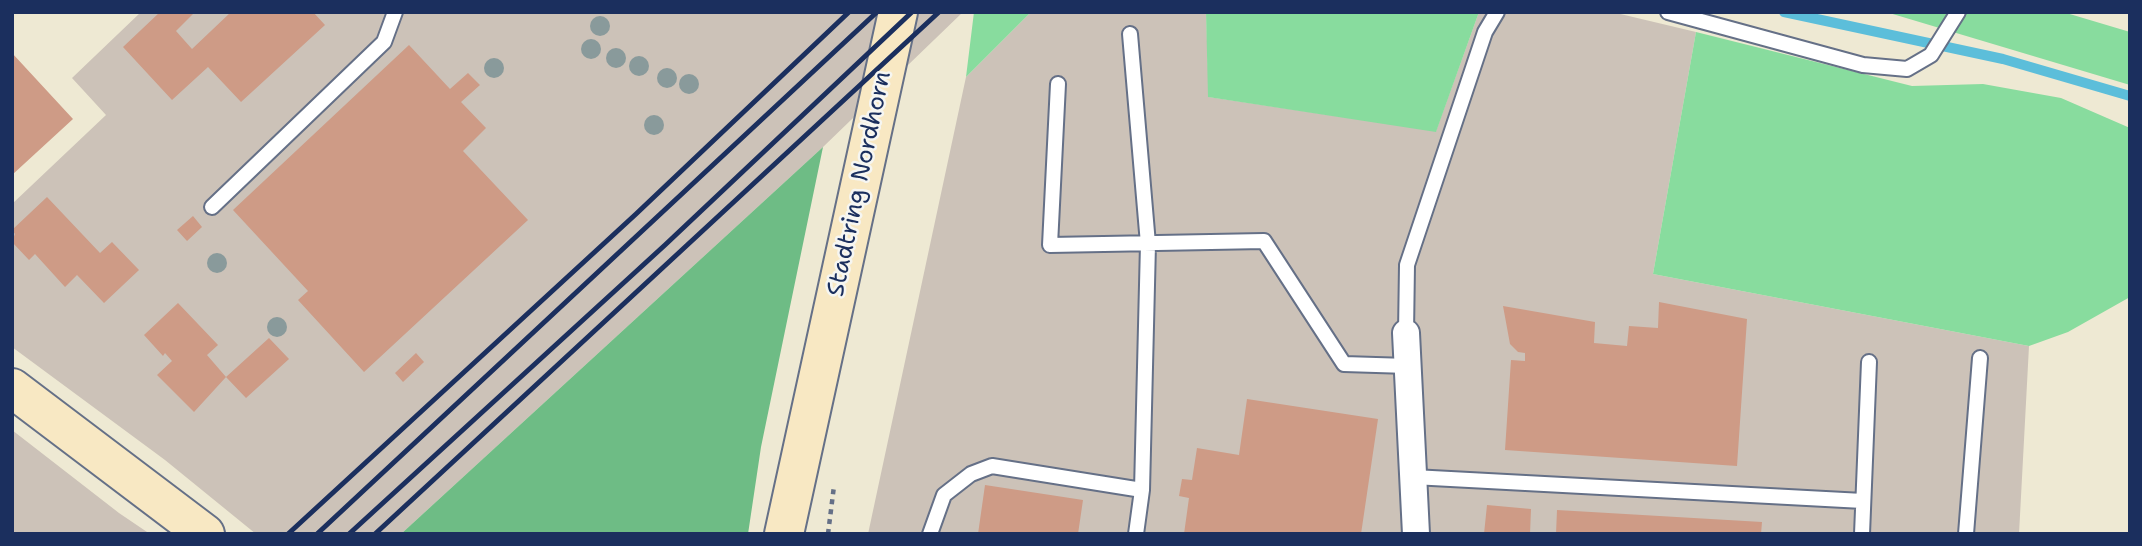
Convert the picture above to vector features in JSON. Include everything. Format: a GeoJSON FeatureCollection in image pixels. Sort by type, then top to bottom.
{"type":"FeatureCollection","features":[{"type":"Feature","properties":{"kind":"main road","name":"Stadtring Nordhorn"},"geometry":{"type":"LineString","coordinates":[[784,534],[799,455],[824,356],[898,12]]}},
{"type":"Feature","properties":{"kind":"main road","name":"Stadtring Nordhorn"},"geometry":{"type":"LineString","coordinates":[[808,534],[824,401],[824,356]]}},
{"type":"Feature","properties":{"kind":"main road"},"geometry":{"type":"LineString","coordinates":[[12,388],[205,534]]}},
{"type":"Feature","properties":{"kind":"street"},"geometry":{"type":"LineString","coordinates":[[1406,333],[1416,534]]}},
{"type":"Feature","properties":{"kind":"lane"},"geometry":{"type":"LineString","coordinates":[[212,207],[384,42],[396,12]]}},
{"type":"Feature","properties":{"kind":"lane"},"geometry":{"type":"LineString","coordinates":[[1406,333],[1407,265],[1485,32],[1497,12]]}},
{"type":"Feature","properties":{"kind":"lane"},"geometry":{"type":"LineString","coordinates":[[1668,12],[1863,65],[1907,69],[1931,55],[1958,12]]}},
{"type":"Feature","properties":{"kind":"lane"},"geometry":{"type":"LineString","coordinates":[[1130,34],[1148,244],[1142,490],[1136,534]]}},
{"type":"Feature","properties":{"kind":"lane"},"geometry":{"type":"LineString","coordinates":[[1058,84],[1050,244],[1264,241],[1344,364],[1408,366]]}},
{"type":"Feature","properties":{"kind":"lane"},"geometry":{"type":"LineString","coordinates":[[1966,534],[1980,359]]}},
{"type":"Feature","properties":{"kind":"lane"},"geometry":{"type":"LineString","coordinates":[[1862,534],[1869,362]]}},
{"type":"Feature","properties":{"kind":"lane"},"geometry":{"type":"LineString","coordinates":[[930,534],[944,495],[971,474],[992,467],[1142,490]]}},
{"type":"Feature","properties":{"kind":"lane"},"geometry":{"type":"LineString","coordinates":[[1413,477],[1863,501]]}},
{"type":"Feature","properties":{"kind":"shaded area"},"geometry":{"type":"Polygon","coordinates":[[[141,12],[963,12],[823,147],[401,534],[256,534],[165,460],[12,347],[12,204],[106,115],[72,78],[141,12]]]}},
{"type":"Feature","properties":{"kind":"shaded area"},"geometry":{"type":"Polygon","coordinates":[[[1031,12],[1206,12],[1209,97],[1436,131],[1479,12],[1612,12],[1696,32],[1653,274],[2029,346],[2019,534],[868,534],[966,77],[1031,12]]]}},
{"type":"Feature","properties":{"kind":"shaded area"},"geometry":{"type":"Polygon","coordinates":[[[12,430],[119,513],[150,534],[12,534],[12,430]]]}},
{"type":"Feature","properties":{"kind":"green space"},"geometry":{"type":"Polygon","coordinates":[[[974,12],[1031,12],[966,77],[974,12]]]}},
{"type":"Feature","properties":{"kind":"green space"},"geometry":{"type":"Polygon","coordinates":[[[1206,12],[1479,12],[1436,132],[1208,97],[1206,12]]]}},
{"type":"Feature","properties":{"kind":"green space"},"geometry":{"type":"Polygon","coordinates":[[[1886,12],[2063,12],[2130,32],[2130,85],[1886,12]]]}},
{"type":"Feature","properties":{"kind":"green space"},"geometry":{"type":"Polygon","coordinates":[[[1696,32],[1912,86],[1983,84],[2061,98],[2130,128],[2130,297],[2068,332],[2029,346],[1653,274],[1696,32]]]}},
{"type":"Feature","properties":{"kind":"green space"},"geometry":{"type":"Polygon","coordinates":[[[823,147],[761,447],[748,534],[401,534],[823,147]]]}},
{"type":"Feature","properties":{"kind":"building"},"geometry":{"type":"Polygon","coordinates":[[[160,12],[195,12],[176,31],[192,49],[231,12],[313,12],[325,25],[241,102],[208,67],[172,100],[123,47],[160,12]]]}},
{"type":"Feature","properties":{"kind":"building"},"geometry":{"type":"Polygon","coordinates":[[[409,45],[450,89],[468,73],[480,85],[461,102],[486,128],[463,151],[528,220],[364,372],[298,300],[308,291],[233,210],[409,45]]]}},
{"type":"Feature","properties":{"kind":"building"},"geometry":{"type":"Polygon","coordinates":[[[12,53],[73,119],[12,175],[12,53]]]}},
{"type":"Feature","properties":{"kind":"building"},"geometry":{"type":"Polygon","coordinates":[[[47,197],[100,253],[112,242],[139,270],[104,303],[77,275],[65,287],[35,254],[29,260],[12,242],[15,234],[12,230],[47,197]]]}},
{"type":"Feature","properties":{"kind":"building"},"geometry":{"type":"Polygon","coordinates":[[[193,216],[202,227],[187,241],[177,230],[193,216]]]}},
{"type":"Feature","properties":{"kind":"building"},"geometry":{"type":"Polygon","coordinates":[[[1659,302],[1747,319],[1737,466],[1505,450],[1511,360],[1525,361],[1525,353],[1518,352],[1510,344],[1503,306],[1595,322],[1594,343],[1627,346],[1629,326],[1658,328],[1659,302]]]}},
{"type":"Feature","properties":{"kind":"building"},"geometry":{"type":"Polygon","coordinates":[[[178,303],[218,345],[207,355],[226,377],[194,412],[157,375],[172,361],[165,353],[163,356],[144,335],[178,303]]]}},
{"type":"Feature","properties":{"kind":"building"},"geometry":{"type":"Polygon","coordinates":[[[269,338],[289,359],[246,398],[226,377],[269,338]]]}},
{"type":"Feature","properties":{"kind":"building"},"geometry":{"type":"Polygon","coordinates":[[[416,353],[424,362],[403,382],[395,373],[416,353]]]}},
{"type":"Feature","properties":{"kind":"building"},"geometry":{"type":"Polygon","coordinates":[[[1247,399],[1378,419],[1361,534],[1184,534],[1189,498],[1179,496],[1182,479],[1192,480],[1197,448],[1239,455],[1247,399]]]}},
{"type":"Feature","properties":{"kind":"building"},"geometry":{"type":"Polygon","coordinates":[[[985,485],[1083,500],[1078,534],[978,534],[985,485]]]}},
{"type":"Feature","properties":{"kind":"building"},"geometry":{"type":"Polygon","coordinates":[[[1487,505],[1531,509],[1530,534],[1484,534],[1487,505]]]}},
{"type":"Feature","properties":{"kind":"building"},"geometry":{"type":"Polygon","coordinates":[[[1557,510],[1762,522],[1761,534],[1556,534],[1557,510]]]}},
{"type":"Feature","properties":{"kind":"waterway"},"geometry":{"type":"LineString","coordinates":[[1784,12],[2003,59],[2130,96]]}},
{"type":"Feature","properties":{"kind":"railway"},"geometry":{"type":"LineString","coordinates":[[288,534],[636,214],[849,12]]}},
{"type":"Feature","properties":{"kind":"railway"},"geometry":{"type":"LineString","coordinates":[[317,534],[877,12]]}},
{"type":"Feature","properties":{"kind":"railway"},"geometry":{"type":"LineString","coordinates":[[349,534],[665,245],[912,12]]}},
{"type":"Feature","properties":{"kind":"railway"},"geometry":{"type":"LineString","coordinates":[[375,534],[939,12]]}}]}
